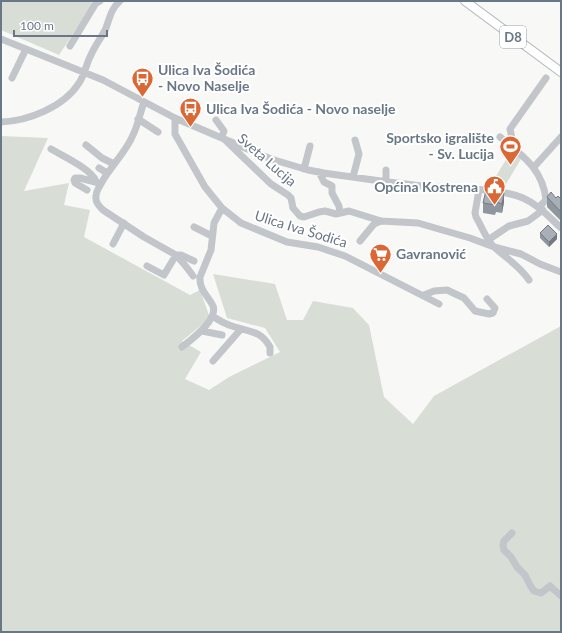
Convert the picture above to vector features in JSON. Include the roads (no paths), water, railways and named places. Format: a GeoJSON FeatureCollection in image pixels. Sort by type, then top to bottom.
{"type":"FeatureCollection","features":[{"type":"Feature","properties":{"kind":"main road","name":"D8"},"geometry":{"type":"LineString","coordinates":[[470,2],[561,72]]}},
{"type":"Feature","properties":{"kind":"street"},"geometry":{"type":"LineString","coordinates":[[70,46],[96,3],[100,1]]}},
{"type":"Feature","properties":{"kind":"street"},"geometry":{"type":"LineString","coordinates":[[1,122],[25,118],[45,111],[67,96],[78,85],[85,72],[90,55],[106,28],[114,3]]}},
{"type":"Feature","properties":{"kind":"street","name":"Sveta Lucija"},"geometry":{"type":"LineString","coordinates":[[2,42],[26,49],[85,72],[175,118],[272,159],[304,169],[352,177],[431,187],[479,190],[510,194],[522,198],[541,209],[561,228]]}},
{"type":"Feature","properties":{"kind":"street"},"geometry":{"type":"LineString","coordinates":[[12,78],[26,49]]}},
{"type":"Feature","properties":{"kind":"street"},"geometry":{"type":"LineString","coordinates":[[514,148],[510,129],[546,78]]}},
{"type":"Feature","properties":{"kind":"street"},"geometry":{"type":"LineString","coordinates":[[144,102],[134,134],[127,146],[99,183],[96,196],[98,205],[122,222],[176,255],[193,276]]}},
{"type":"Feature","properties":{"kind":"street","name":"Ulica Iva Šodića"},"geometry":{"type":"LineString","coordinates":[[175,118],[175,134],[205,187],[222,208],[241,223],[287,242],[318,247],[345,256],[439,304]]}},
{"type":"Feature","properties":{"kind":"street"},"geometry":{"type":"LineString","coordinates":[[138,119],[158,132]]}},
{"type":"Feature","properties":{"kind":"street"},"geometry":{"type":"LineString","coordinates":[[216,120],[224,131],[222,137]]}},
{"type":"Feature","properties":{"kind":"street","name":"Sveta Lucija"},"geometry":{"type":"LineString","coordinates":[[222,137],[271,184],[291,198],[293,208],[300,216],[304,217],[325,211],[336,214],[349,212],[381,221],[418,223],[521,254],[540,264],[561,272]]}},
{"type":"Feature","properties":{"kind":"street"},"geometry":{"type":"LineString","coordinates":[[488,240],[509,226],[528,221],[541,209],[546,200],[545,193],[534,167],[500,137]]}},
{"type":"Feature","properties":{"kind":"street"},"geometry":{"type":"LineString","coordinates":[[534,167],[561,137]]}},
{"type":"Feature","properties":{"kind":"street"},"geometry":{"type":"LineString","coordinates":[[352,177],[359,154],[355,140]]}},
{"type":"Feature","properties":{"kind":"street"},"geometry":{"type":"LineString","coordinates":[[86,145],[102,158],[114,164]]}},
{"type":"Feature","properties":{"kind":"street"},"geometry":{"type":"LineString","coordinates":[[304,169],[310,146]]}},
{"type":"Feature","properties":{"kind":"street"},"geometry":{"type":"LineString","coordinates":[[51,149],[82,168],[93,176],[99,183]]}},
{"type":"Feature","properties":{"kind":"street"},"geometry":{"type":"LineString","coordinates":[[99,168],[107,173]]}},
{"type":"Feature","properties":{"kind":"street"},"geometry":{"type":"LineString","coordinates":[[386,170],[386,181]]}},
{"type":"Feature","properties":{"kind":"street"},"geometry":{"type":"LineString","coordinates":[[319,172],[324,182],[332,186],[332,193],[339,206],[340,213]]}},
{"type":"Feature","properties":{"kind":"street"},"geometry":{"type":"LineString","coordinates":[[87,190],[75,183],[74,180],[76,178],[80,178],[99,183]]}},
{"type":"Feature","properties":{"kind":"street","name":"Sveta Lucija"},"geometry":{"type":"LineString","coordinates":[[479,190],[475,213],[488,240],[494,247],[517,265],[529,280]]}},
{"type":"Feature","properties":{"kind":"street"},"geometry":{"type":"LineString","coordinates":[[182,347],[202,331],[213,316],[213,306],[204,294],[200,277],[211,250],[214,223],[222,208]]}},
{"type":"Feature","properties":{"kind":"street"},"geometry":{"type":"LineString","coordinates":[[360,241],[374,224],[381,221]]}},
{"type":"Feature","properties":{"kind":"street"},"geometry":{"type":"LineString","coordinates":[[112,241],[122,222]]}},
{"type":"Feature","properties":{"kind":"street"},"geometry":{"type":"LineString","coordinates":[[194,227],[212,236]]}},
{"type":"Feature","properties":{"kind":"street"},"geometry":{"type":"LineString","coordinates":[[176,255],[181,255],[194,261]]}},
{"type":"Feature","properties":{"kind":"street"},"geometry":{"type":"LineString","coordinates":[[147,266],[164,275],[176,255]]}},
{"type":"Feature","properties":{"kind":"street"},"geometry":{"type":"LineString","coordinates":[[424,295],[434,291],[447,290],[464,298],[475,311],[489,314],[493,313],[495,308],[487,299]]}},
{"type":"Feature","properties":{"kind":"street"},"geometry":{"type":"LineString","coordinates":[[213,316],[223,322],[255,332],[261,336],[270,347],[270,353]]}},
{"type":"Feature","properties":{"kind":"street"},"geometry":{"type":"LineString","coordinates":[[213,361],[241,328]]}},
{"type":"Feature","properties":{"kind":"street"},"geometry":{"type":"LineString","coordinates":[[202,331],[222,335]]}},
{"type":"Feature","properties":{"kind":"street"},"geometry":{"type":"LineString","coordinates":[[512,533],[504,541],[504,550],[525,575],[530,587],[534,591],[541,593],[550,586],[561,596]]}},
{"type":"Feature","properties":{"kind":"place","name":"Ulica Iva Šodića - Novo Naselje"},"geometry":{"type":"Point","coordinates":[142,98]}},
{"type":"Feature","properties":{"kind":"place","name":"Ulica Iva Šodića - Novo naselje"},"geometry":{"type":"Point","coordinates":[190,128]}},
{"type":"Feature","properties":{"kind":"place","name":"Sportsko igralište - Sv. Lucija"},"geometry":{"type":"Point","coordinates":[510,166]}},
{"type":"Feature","properties":{"kind":"place","name":"Općina Kostrena"},"geometry":{"type":"Point","coordinates":[494,206]}},
{"type":"Feature","properties":{"kind":"place","name":"Gavranović"},"geometry":{"type":"Point","coordinates":[380,274]}}]}
